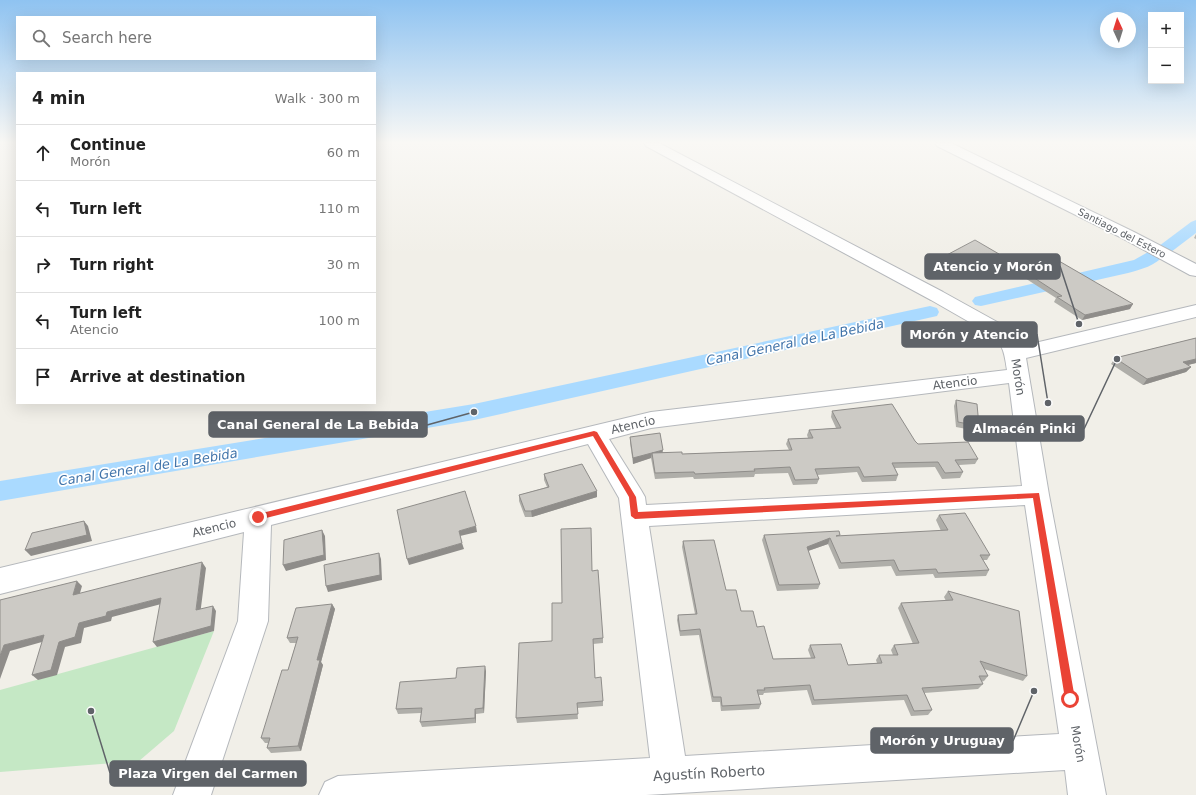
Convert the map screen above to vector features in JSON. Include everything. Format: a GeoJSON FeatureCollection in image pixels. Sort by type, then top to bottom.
{"type":"FeatureCollection","features":[{"type":"Feature","properties":{"kind":"street","name":"Morón"},"geometry":{"type":"LineString","coordinates":[[720,180],[937,296],[1000,332],[1011,343],[1017,364],[1036,495],[1087,795]]}},
{"type":"Feature","properties":{"kind":"street","name":"Santiago del Estero"},"geometry":{"type":"LineString","coordinates":[[1016,180],[1128,235],[1196,271]]}},
{"type":"Feature","properties":{"kind":"street","name":"Atencio"},"geometry":{"type":"LineString","coordinates":[[0,581],[651,420],[1017,364],[1196,311]]}},
{"type":"Feature","properties":{"kind":"street"},"geometry":{"type":"LineString","coordinates":[[594,434],[632,497],[670,775]]}},
{"type":"Feature","properties":{"kind":"street"},"geometry":{"type":"LineString","coordinates":[[635,516],[1036,495]]}},
{"type":"Feature","properties":{"kind":"street"},"geometry":{"type":"LineString","coordinates":[[192,795],[253,621],[258,517]]}},
{"type":"Feature","properties":{"kind":"street","name":"Agustín Roberto"},"geometry":{"type":"LineString","coordinates":[[338,795],[1079,751]]}},
{"type":"Feature","properties":{"kind":"green space"},"geometry":{"type":"Polygon","coordinates":[[[214,631],[174,731],[139,761],[0,772],[0,690],[214,631]]]}},
{"type":"Feature","properties":{"kind":"building"},"geometry":{"type":"Polygon","coordinates":[[[975,240],[999,254],[973,270],[943,257],[975,240]]]}},
{"type":"Feature","properties":{"kind":"building"},"geometry":{"type":"Polygon","coordinates":[[[1059,261],[1133,304],[1085,315],[1057,297],[1062,296],[1019,268],[1059,261]]]}},
{"type":"Feature","properties":{"kind":"building"},"geometry":{"type":"Polygon","coordinates":[[[1196,338],[1196,359],[1183,362],[1191,367],[1147,379],[1115,358],[1196,338]]]}},
{"type":"Feature","properties":{"kind":"building"},"geometry":{"type":"Polygon","coordinates":[[[956,400],[977,404],[979,426],[958,422],[956,400]]]}},
{"type":"Feature","properties":{"kind":"building"},"geometry":{"type":"Polygon","coordinates":[[[892,404],[918,444],[968,442],[978,459],[955,460],[963,472],[945,473],[938,462],[892,463],[898,475],[864,477],[859,467],[815,469],[819,479],[795,480],[790,467],[754,469],[755,471],[695,474],[694,472],[655,473],[652,453],[682,452],[682,454],[792,450],[788,439],[813,438],[809,430],[841,428],[832,411],[892,404]]]}},
{"type":"Feature","properties":{"kind":"building"},"geometry":{"type":"Polygon","coordinates":[[[660,433],[663,450],[633,458],[630,437],[660,433]]]}},
{"type":"Feature","properties":{"kind":"building"},"geometry":{"type":"Polygon","coordinates":[[[582,464],[597,491],[531,511],[525,511],[519,495],[549,487],[544,474],[582,464]]]}},
{"type":"Feature","properties":{"kind":"building"},"geometry":{"type":"Polygon","coordinates":[[[465,491],[476,526],[459,531],[462,543],[407,559],[397,510],[465,491]]]}},
{"type":"Feature","properties":{"kind":"building"},"geometry":{"type":"Polygon","coordinates":[[[965,513],[990,555],[980,555],[989,570],[938,573],[936,569],[899,571],[894,560],[841,563],[830,538],[807,547],[820,584],[779,585],[764,535],[839,531],[840,535],[836,536],[948,530],[939,515],[965,513]]]}},
{"type":"Feature","properties":{"kind":"building"},"geometry":{"type":"Polygon","coordinates":[[[84,521],[87,535],[25,550],[32,533],[84,521]]]}},
{"type":"Feature","properties":{"kind":"building"},"geometry":{"type":"Polygon","coordinates":[[[591,528],[592,571],[598,570],[603,638],[593,639],[595,678],[601,677],[603,701],[577,703],[578,714],[516,718],[519,643],[552,641],[552,603],[562,603],[561,529],[591,528]]]}},
{"type":"Feature","properties":{"kind":"building"},"geometry":{"type":"Polygon","coordinates":[[[322,530],[324,555],[283,565],[284,540],[322,530]]]}},
{"type":"Feature","properties":{"kind":"building"},"geometry":{"type":"Polygon","coordinates":[[[714,540],[726,590],[736,590],[741,611],[753,611],[757,627],[764,626],[773,659],[815,658],[810,645],[841,644],[848,665],[882,663],[879,655],[898,655],[894,645],[919,643],[901,603],[953,600],[948,591],[1019,611],[1027,676],[980,661],[988,676],[979,676],[983,684],[922,688],[932,710],[914,711],[907,695],[814,700],[810,685],[764,688],[765,690],[757,690],[761,704],[722,706],[721,697],[713,697],[700,629],[680,631],[678,615],[697,614],[683,541],[714,540]]]}},
{"type":"Feature","properties":{"kind":"building"},"geometry":{"type":"Polygon","coordinates":[[[379,553],[380,575],[326,586],[324,565],[379,553]]]}},
{"type":"Feature","properties":{"kind":"building"},"geometry":{"type":"Polygon","coordinates":[[[202,562],[196,610],[213,606],[211,626],[153,642],[161,598],[107,612],[106,616],[79,623],[75,637],[59,642],[51,670],[32,675],[44,635],[4,645],[0,656],[0,600],[77,581],[73,595],[202,562]]]}},
{"type":"Feature","properties":{"kind":"building"},"geometry":{"type":"Polygon","coordinates":[[[332,604],[317,660],[320,660],[298,746],[267,748],[270,738],[261,738],[282,670],[288,670],[298,637],[287,638],[296,608],[332,604]]]}},
{"type":"Feature","properties":{"kind":"building"},"geometry":{"type":"Polygon","coordinates":[[[485,666],[483,708],[475,709],[475,718],[420,722],[422,708],[396,709],[400,682],[456,678],[457,668],[485,666]]]}},
{"type":"Feature","properties":{"kind":"waterway","name":"Canal General de La Bebida"},"geometry":{"type":"LineString","coordinates":[[1165,249],[1196,225]]}},
{"type":"Feature","properties":{"kind":"waterway","name":"Canal General de La Bebida"},"geometry":{"type":"LineString","coordinates":[[981,301],[1128,268],[1140,264],[1156,255]]}},
{"type":"Feature","properties":{"kind":"waterway","name":"Canal General de La Bebida"},"geometry":{"type":"LineString","coordinates":[[0,491],[474,412],[930,312]]}},
{"type":"Feature","properties":{"kind":"place","name":"Atencio y Morón"},"geometry":{"type":"Point","coordinates":[1079,324]}},
{"type":"Feature","properties":{"kind":"place","name":"Almacén Pinki"},"geometry":{"type":"Point","coordinates":[1117,359]}},
{"type":"Feature","properties":{"kind":"place","name":"Morón y Atencio"},"geometry":{"type":"Point","coordinates":[1048,403]}},
{"type":"Feature","properties":{"kind":"place","name":"Canal General de La Bebida"},"geometry":{"type":"Point","coordinates":[474,412]}},
{"type":"Feature","properties":{"kind":"place","name":"Morón y Uruguay"},"geometry":{"type":"Point","coordinates":[1034,691]}},
{"type":"Feature","properties":{"kind":"place","name":"Plaza Virgen del Carmen"},"geometry":{"type":"Point","coordinates":[91,711]}},
{"type":"Feature","properties":{"kind":"route"},"geometry":{"type":"LineString","coordinates":[[258,517],[594,434],[632,497],[635,516],[1036,495],[1070,699]]}}]}
